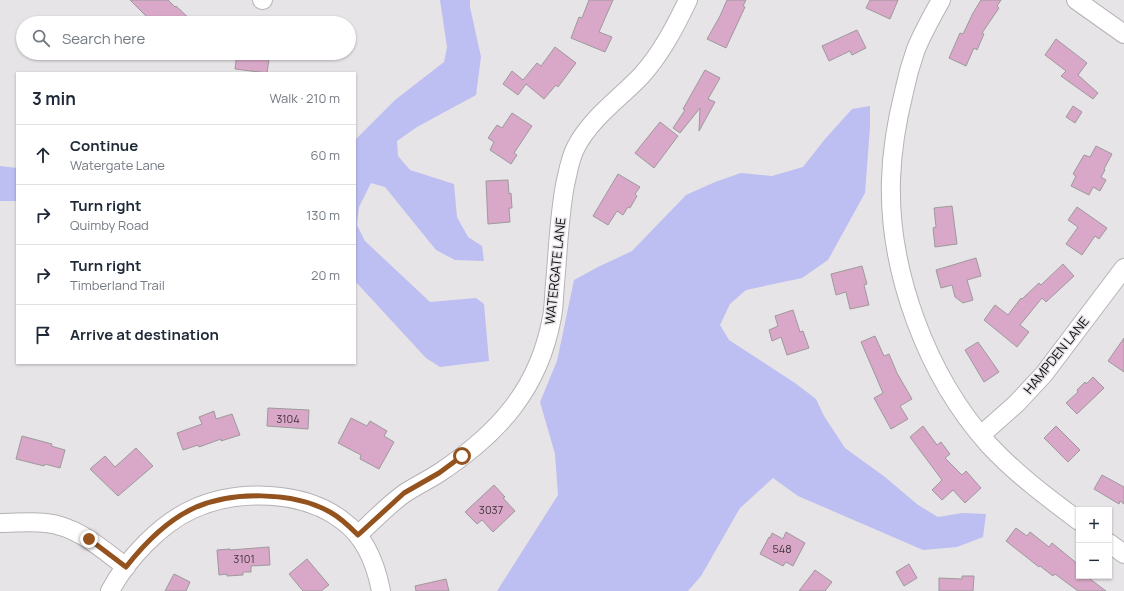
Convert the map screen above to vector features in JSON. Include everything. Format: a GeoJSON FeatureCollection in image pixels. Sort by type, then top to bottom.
{"type":"FeatureCollection","features":[{"type":"Feature","properties":{"kind":"street","name":"WATERGATE LANE"},"geometry":{"type":"LineString","coordinates":[[358,535],[404,493],[439,473],[479,444],[500,424],[516,405],[526,388],[543,350],[552,316],[562,200],[569,165],[576,147],[586,131],[648,68],[665,44],[688,0]]}},
{"type":"Feature","properties":{"kind":"street"},"geometry":{"type":"LineString","coordinates":[[941,0],[916,48],[899,112],[893,152],[891,180],[892,220],[897,254],[907,294],[926,348],[942,380],[962,410],[981,435],[1015,471],[1076,519]]}},
{"type":"Feature","properties":{"kind":"street"},"geometry":{"type":"LineString","coordinates":[[1076,0],[1124,34]]}},
{"type":"Feature","properties":{"kind":"street","name":"HAMPDEN LANE"},"geometry":{"type":"LineString","coordinates":[[981,435],[1016,404],[1044,374],[1124,268]]}},
{"type":"Feature","properties":{"kind":"street"},"geometry":{"type":"LineString","coordinates":[[110,591],[137,553],[155,535],[175,519],[192,509],[214,501],[237,497],[264,495],[314,504],[344,521],[358,535],[372,560],[380,581],[381,591]]}},
{"type":"Feature","properties":{"kind":"street"},"geometry":{"type":"LineString","coordinates":[[0,523],[46,523],[60,525],[89,539],[126,567]]}},
{"type":"Feature","properties":{"kind":"street"},"geometry":{"type":"LineString","coordinates":[[1112,545],[1124,554]]}},
{"type":"Feature","properties":{"kind":"water"},"geometry":{"type":"Polygon","coordinates":[[[440,0],[470,0],[470,7],[481,57],[476,95],[417,127],[397,141],[398,156],[410,170],[454,184],[457,217],[468,237],[482,246],[484,261],[455,260],[436,250],[385,187],[371,183],[359,207],[357,225],[365,241],[430,302],[476,298],[484,304],[489,361],[440,367],[426,358],[356,282],[356,139],[395,100],[444,62],[447,47],[440,0]]]}},
{"type":"Feature","properties":{"kind":"water"},"geometry":{"type":"Polygon","coordinates":[[[870,106],[870,127],[865,193],[828,260],[802,278],[746,290],[730,304],[720,325],[729,340],[795,383],[816,399],[824,416],[845,448],[885,477],[918,505],[938,517],[962,513],[986,514],[983,537],[957,547],[923,550],[798,496],[773,478],[740,508],[701,576],[688,591],[497,591],[558,495],[555,454],[540,402],[557,361],[574,280],[632,251],[686,195],[715,182],[741,173],[772,176],[803,167],[825,139],[852,109],[870,106]]]}},
{"type":"Feature","properties":{"kind":"water"},"geometry":{"type":"Polygon","coordinates":[[[0,166],[16,168],[16,201],[0,201],[0,166]]]}},
{"type":"Feature","properties":{"kind":"building"},"geometry":{"type":"Polygon","coordinates":[[[130,0],[168,0],[187,16],[146,16],[130,0]]]}},
{"type":"Feature","properties":{"kind":"building"},"geometry":{"type":"Polygon","coordinates":[[[589,0],[613,0],[599,32],[612,37],[605,52],[571,38],[579,17],[582,18],[589,0]]]}},
{"type":"Feature","properties":{"kind":"building"},"geometry":{"type":"Polygon","coordinates":[[[727,0],[746,0],[743,6],[745,7],[726,48],[707,39],[727,0]]]}},
{"type":"Feature","properties":{"kind":"building"},"geometry":{"type":"Polygon","coordinates":[[[870,0],[898,0],[890,19],[866,8],[870,0]]]}},
{"type":"Feature","properties":{"kind":"building"},"geometry":{"type":"Polygon","coordinates":[[[981,0],[1001,0],[997,6],[999,8],[982,33],[984,34],[977,50],[974,48],[966,66],[949,58],[960,33],[963,34],[981,0]]]}},
{"type":"Feature","properties":{"kind":"building"},"geometry":{"type":"Polygon","coordinates":[[[857,30],[866,48],[852,55],[850,51],[829,61],[822,46],[857,30]]]}},
{"type":"Feature","properties":{"kind":"building"},"geometry":{"type":"Polygon","coordinates":[[[1056,39],[1087,63],[1078,75],[1098,93],[1093,99],[1061,76],[1066,71],[1045,55],[1056,39]]]}},
{"type":"Feature","properties":{"kind":"building"},"geometry":{"type":"Polygon","coordinates":[[[555,47],[576,63],[558,87],[556,85],[544,99],[526,84],[518,95],[503,84],[512,71],[523,80],[537,63],[541,66],[555,47]]]}},
{"type":"Feature","properties":{"kind":"building"},"geometry":{"type":"Polygon","coordinates":[[[236,60],[269,60],[267,72],[235,69],[236,60]]]}},
{"type":"Feature","properties":{"kind":"building"},"geometry":{"type":"Polygon","coordinates":[[[705,70],[720,78],[708,99],[715,102],[699,131],[700,108],[680,133],[673,128],[685,110],[683,109],[705,70]]]}},
{"type":"Feature","properties":{"kind":"building"},"geometry":{"type":"Polygon","coordinates":[[[1073,106],[1082,112],[1075,123],[1066,117],[1073,106]]]}},
{"type":"Feature","properties":{"kind":"building"},"geometry":{"type":"Polygon","coordinates":[[[512,113],[532,126],[514,153],[517,155],[511,164],[490,150],[494,142],[488,138],[497,125],[502,128],[512,113]]]}},
{"type":"Feature","properties":{"kind":"building"},"geometry":{"type":"Polygon","coordinates":[[[660,122],[678,136],[654,168],[635,153],[660,122]]]}},
{"type":"Feature","properties":{"kind":"building"},"geometry":{"type":"Polygon","coordinates":[[[1096,146],[1112,154],[1101,177],[1106,180],[1100,191],[1093,187],[1089,195],[1071,186],[1076,176],[1073,174],[1084,155],[1090,157],[1096,146]]]}},
{"type":"Feature","properties":{"kind":"building"},"geometry":{"type":"Polygon","coordinates":[[[618,174],[640,187],[635,194],[637,196],[630,208],[628,207],[623,215],[617,211],[608,225],[593,216],[618,174]]]}},
{"type":"Feature","properties":{"kind":"building"},"geometry":{"type":"Polygon","coordinates":[[[508,180],[512,208],[509,208],[510,222],[488,224],[486,181],[508,180]]]}},
{"type":"Feature","properties":{"kind":"building"},"geometry":{"type":"Polygon","coordinates":[[[952,206],[957,244],[935,247],[933,228],[936,227],[934,208],[952,206]]]}},
{"type":"Feature","properties":{"kind":"building"},"geometry":{"type":"Polygon","coordinates":[[[1077,207],[1107,228],[1099,239],[1095,236],[1082,255],[1066,244],[1078,227],[1068,220],[1077,207]]]}},
{"type":"Feature","properties":{"kind":"building"},"geometry":{"type":"Polygon","coordinates":[[[976,258],[981,276],[967,280],[973,300],[963,303],[955,297],[952,285],[941,288],[936,270],[976,258]]]}},
{"type":"Feature","properties":{"kind":"building"},"geometry":{"type":"Polygon","coordinates":[[[1063,264],[1074,276],[1046,302],[1042,298],[1020,325],[1029,332],[1017,347],[984,320],[995,305],[1008,315],[1021,298],[1022,299],[1039,283],[1041,285],[1063,264]]]}},
{"type":"Feature","properties":{"kind":"building"},"geometry":{"type":"Polygon","coordinates":[[[862,266],[867,284],[864,285],[869,305],[850,309],[846,292],[836,295],[831,274],[862,266]]]}},
{"type":"Feature","properties":{"kind":"building"},"geometry":{"type":"Polygon","coordinates":[[[793,310],[800,332],[803,331],[809,348],[787,355],[781,337],[772,341],[769,330],[778,326],[775,316],[793,310]]]}},
{"type":"Feature","properties":{"kind":"building"},"geometry":{"type":"Polygon","coordinates":[[[875,336],[884,356],[889,354],[897,373],[912,399],[900,406],[908,419],[891,429],[874,398],[883,393],[861,342],[875,336]]]}},
{"type":"Feature","properties":{"kind":"building"},"geometry":{"type":"Polygon","coordinates":[[[1124,338],[1124,372],[1108,361],[1124,338]]]}},
{"type":"Feature","properties":{"kind":"building"},"geometry":{"type":"Polygon","coordinates":[[[978,342],[999,372],[984,382],[965,350],[978,342]]]}},
{"type":"Feature","properties":{"kind":"building"},"geometry":{"type":"Polygon","coordinates":[[[1093,377],[1104,388],[1077,414],[1066,403],[1078,392],[1077,390],[1085,382],[1086,384],[1093,377]]]}},
{"type":"Feature","properties":{"kind":"building"},"geometry":{"type":"Polygon","coordinates":[[[268,408],[309,410],[308,429],[267,426],[268,408]]]}},
{"type":"Feature","properties":{"kind":"building"},"geometry":{"type":"Polygon","coordinates":[[[214,411],[216,419],[232,414],[240,435],[183,450],[177,433],[202,424],[199,417],[214,411]]]}},
{"type":"Feature","properties":{"kind":"building"},"geometry":{"type":"Polygon","coordinates":[[[351,418],[367,426],[370,421],[387,431],[384,436],[394,442],[379,469],[360,459],[361,455],[338,443],[351,418]]]}},
{"type":"Feature","properties":{"kind":"building"},"geometry":{"type":"Polygon","coordinates":[[[923,426],[937,445],[941,442],[950,454],[945,458],[962,475],[966,471],[981,488],[965,503],[953,490],[942,500],[932,490],[942,480],[910,437],[923,426]]]}},
{"type":"Feature","properties":{"kind":"building"},"geometry":{"type":"Polygon","coordinates":[[[1056,426],[1080,450],[1068,462],[1044,438],[1056,426]]]}},
{"type":"Feature","properties":{"kind":"building"},"geometry":{"type":"Polygon","coordinates":[[[22,436],[52,444],[51,446],[65,450],[60,468],[45,464],[44,466],[16,459],[22,436]]]}},
{"type":"Feature","properties":{"kind":"building"},"geometry":{"type":"Polygon","coordinates":[[[136,448],[153,466],[118,496],[90,469],[105,456],[115,467],[136,448]]]}},
{"type":"Feature","properties":{"kind":"building"},"geometry":{"type":"Polygon","coordinates":[[[1102,475],[1124,487],[1124,504],[1120,501],[1119,504],[1094,489],[1102,475]]]}},
{"type":"Feature","properties":{"kind":"building"},"geometry":{"type":"Polygon","coordinates":[[[494,485],[515,511],[493,532],[482,520],[477,524],[465,512],[494,485]]]}},
{"type":"Feature","properties":{"kind":"building"},"geometry":{"type":"Polygon","coordinates":[[[1016,528],[1027,536],[1030,532],[1049,547],[1052,543],[1076,563],[1076,579],[1090,579],[1106,591],[1078,591],[1055,574],[1053,576],[1040,566],[1039,567],[1006,541],[1016,528]]]}},
{"type":"Feature","properties":{"kind":"building"},"geometry":{"type":"Polygon","coordinates":[[[786,532],[805,543],[793,566],[786,562],[783,566],[760,554],[772,533],[783,539],[786,532]]]}},
{"type":"Feature","properties":{"kind":"building"},"geometry":{"type":"Polygon","coordinates":[[[269,547],[270,565],[251,566],[251,572],[243,572],[243,575],[219,575],[217,550],[269,547]]]}},
{"type":"Feature","properties":{"kind":"building"},"geometry":{"type":"Polygon","coordinates":[[[307,559],[329,585],[321,591],[303,591],[289,574],[307,559]]]}},
{"type":"Feature","properties":{"kind":"building"},"geometry":{"type":"Polygon","coordinates":[[[909,564],[917,578],[904,586],[896,572],[909,564]]]}},
{"type":"Feature","properties":{"kind":"building"},"geometry":{"type":"Polygon","coordinates":[[[815,570],[832,582],[825,591],[799,591],[815,570]]]}},
{"type":"Feature","properties":{"kind":"building"},"geometry":{"type":"Polygon","coordinates":[[[174,574],[190,582],[186,591],[165,591],[174,574]]]}},
{"type":"Feature","properties":{"kind":"building"},"geometry":{"type":"Polygon","coordinates":[[[962,576],[974,576],[973,591],[939,591],[939,578],[962,579],[962,576]]]}},
{"type":"Feature","properties":{"kind":"building"},"geometry":{"type":"Polygon","coordinates":[[[446,579],[449,591],[416,591],[415,586],[446,579]]]}},
{"type":"Feature","properties":{"kind":"route"},"geometry":{"type":"LineString","coordinates":[[89,539],[126,567],[137,553],[155,535],[175,519],[192,509],[214,501],[237,497],[264,495],[314,504],[344,521],[358,535],[404,493],[439,473],[462,456]]}}]}
